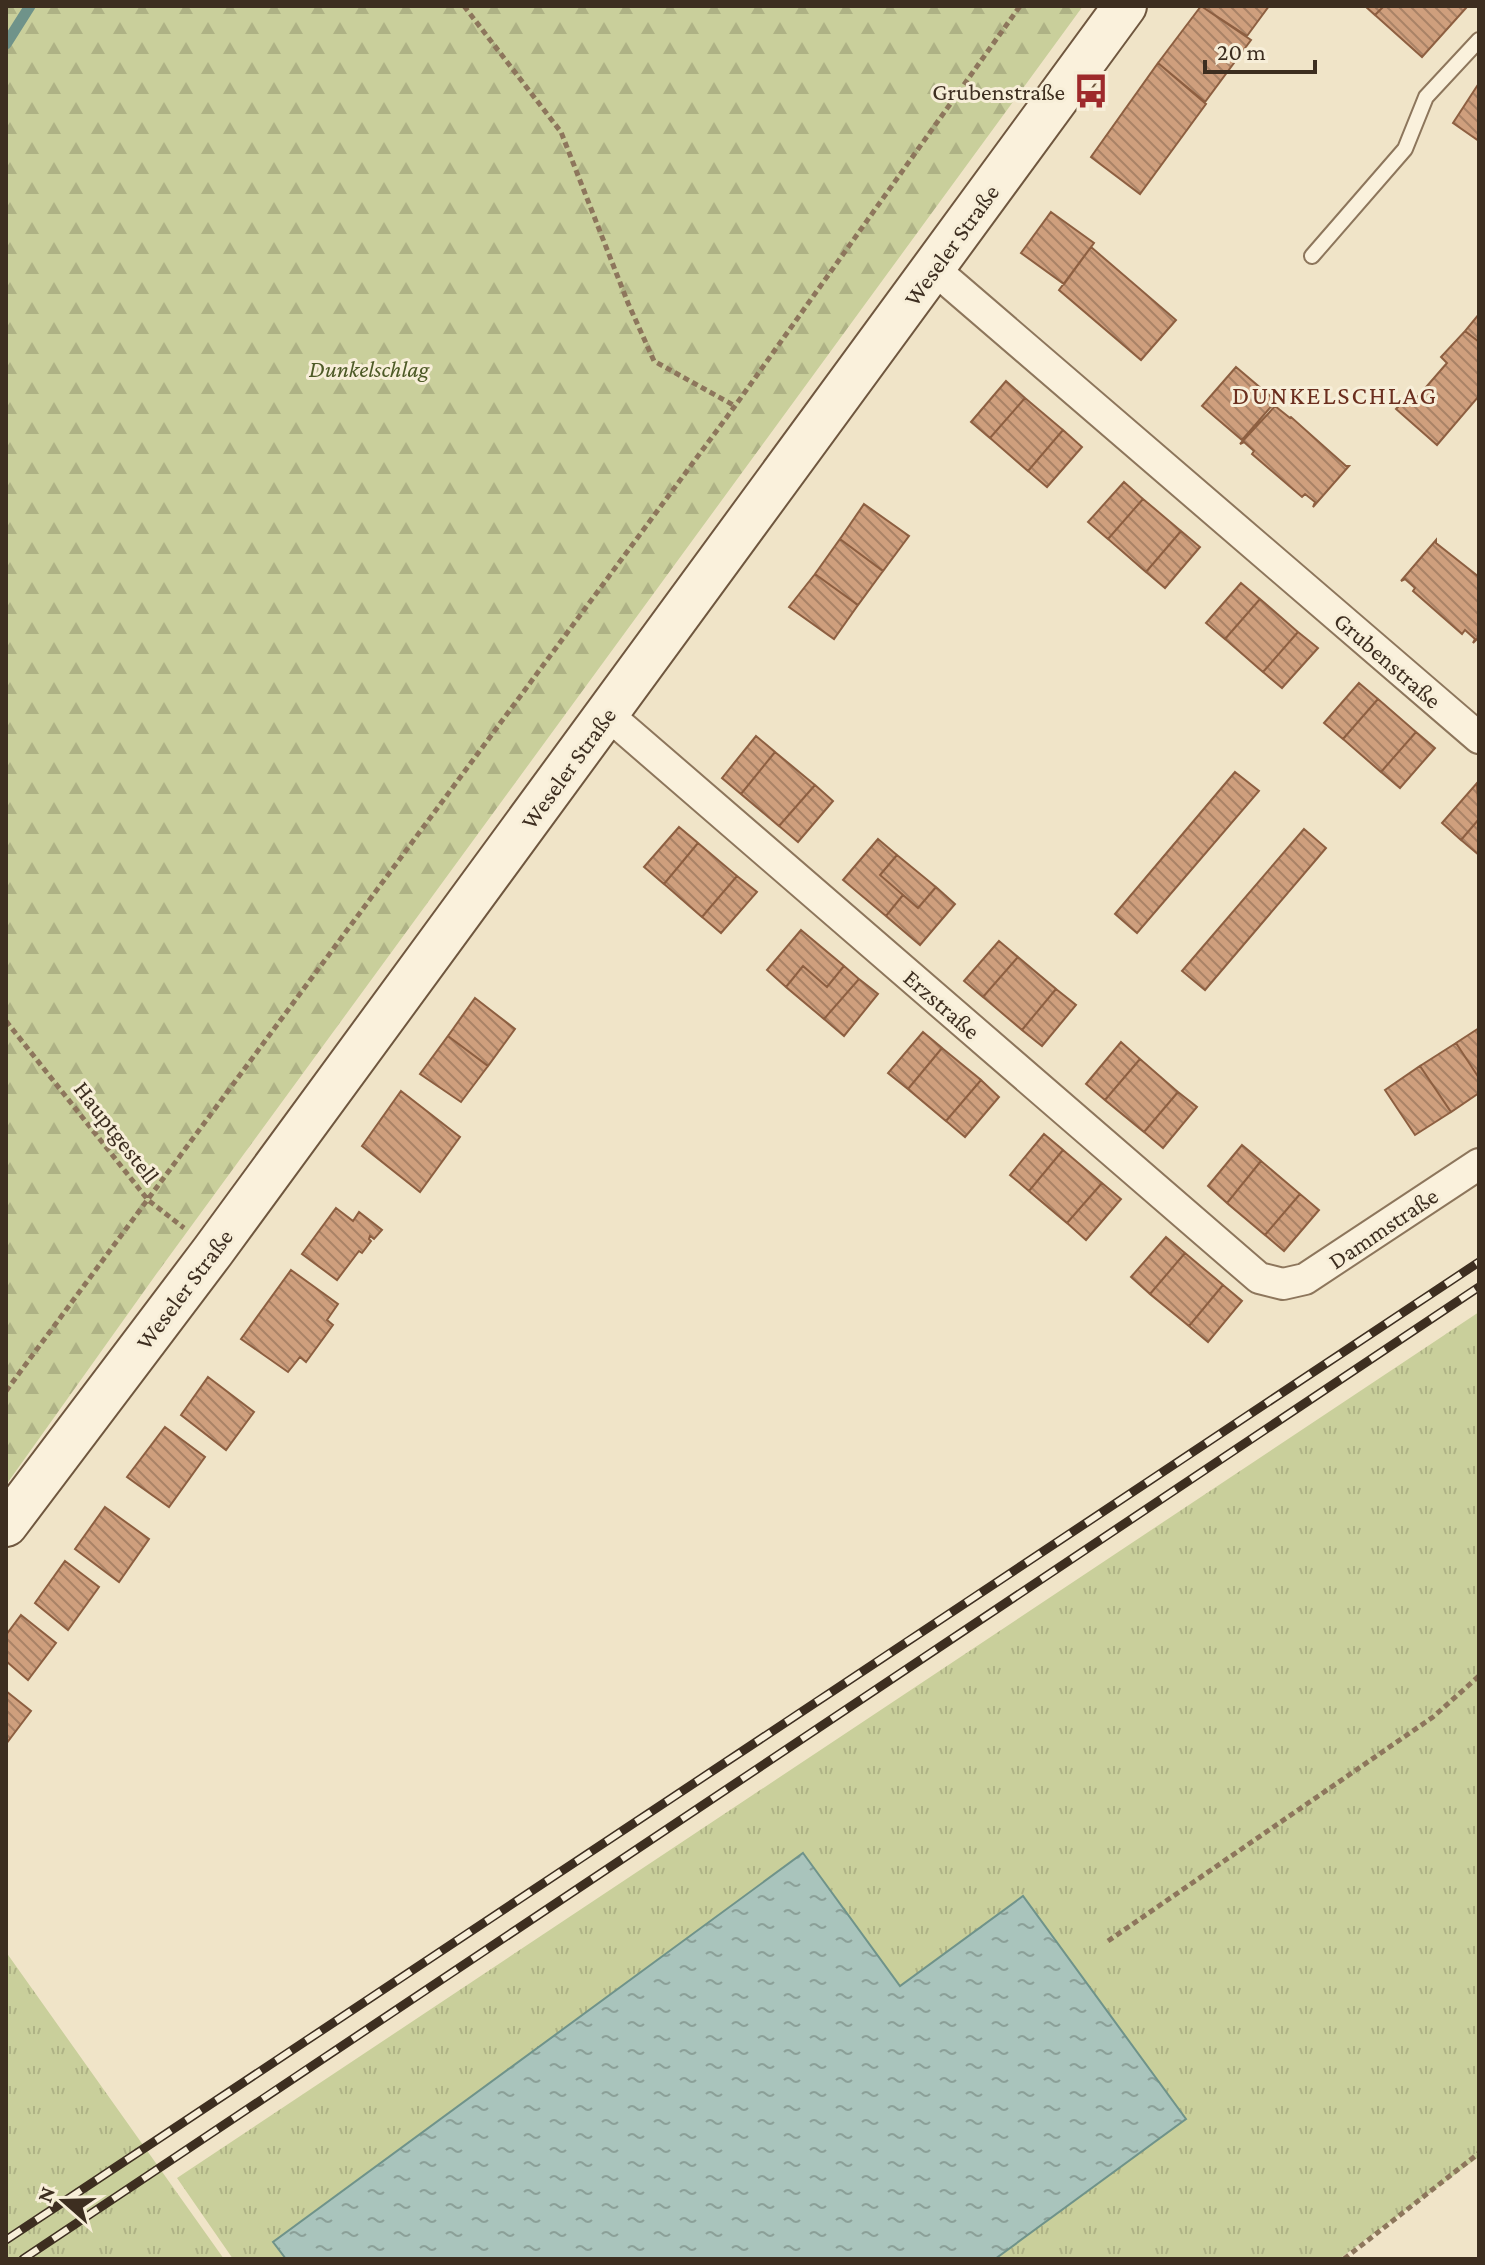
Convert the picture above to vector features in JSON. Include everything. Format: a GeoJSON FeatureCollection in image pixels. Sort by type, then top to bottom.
{"type":"FeatureCollection","features":[{"type":"Feature","properties":{"kind":"main road","name":"Weseler Straße"},"geometry":{"type":"LineString","coordinates":[[6,1525],[213,1251],[1125,6]]}},
{"type":"Feature","properties":{"kind":"street","name":"Grubenstraße"},"geometry":{"type":"LineString","coordinates":[[934,269],[1479,738]]}},
{"type":"Feature","properties":{"kind":"street","name":"Erzstraße"},"geometry":{"type":"LineString","coordinates":[[607,714],[1259,1278],[1283,1284]]}},
{"type":"Feature","properties":{"kind":"street","name":"Dammstraße"},"geometry":{"type":"LineString","coordinates":[[1283,1284],[1305,1279],[1479,1164]]}},
{"type":"Feature","properties":{"kind":"lane"},"geometry":{"type":"LineString","coordinates":[[1312,256],[1405,149],[1426,97],[1479,40]]}},
{"type":"Feature","properties":{"kind":"path"},"geometry":{"type":"LineString","coordinates":[[464,6],[561,132],[654,361],[735,406]]}},
{"type":"Feature","properties":{"kind":"path"},"geometry":{"type":"LineString","coordinates":[[6,1391],[735,406],[1020,6]]}},
{"type":"Feature","properties":{"kind":"path","name":"Hauptgestell"},"geometry":{"type":"LineString","coordinates":[[6,1021],[148,1200],[213,1251]]}},
{"type":"Feature","properties":{"kind":"path"},"geometry":{"type":"LineString","coordinates":[[1108,1941],[1433,1717],[1479,1676]]}},
{"type":"Feature","properties":{"kind":"path"},"geometry":{"type":"LineString","coordinates":[[1344,2259],[1479,2153]]}},
{"type":"Feature","properties":{"kind":"green space","name":"Dunkelschlag"},"geometry":{"type":"Polygon","coordinates":[[[6,6],[1083,6],[157,1273],[6,1485],[6,6]]]}},
{"type":"Feature","properties":{"kind":"green space"},"geometry":{"type":"Polygon","coordinates":[[[1479,1312],[1479,2157],[1339,2259],[233,2259],[177,2178],[1479,1312]]]}},
{"type":"Feature","properties":{"kind":"green space"},"geometry":{"type":"Polygon","coordinates":[[[6,1952],[224,2259],[6,2259],[6,1952]]]}},
{"type":"Feature","properties":{"kind":"water"},"geometry":{"type":"Polygon","coordinates":[[[803,1853],[900,1986],[1023,1896],[1186,2119],[995,2259],[286,2259],[273,2242],[803,1853]]]}},
{"type":"Feature","properties":{"kind":"building"},"geometry":{"type":"Polygon","coordinates":[[[1201,6],[1269,6],[1247,36],[1201,6]]]}},
{"type":"Feature","properties":{"kind":"building"},"geometry":{"type":"Polygon","coordinates":[[[1201,6],[1251,40],[1205,102],[1158,63],[1201,6]]]}},
{"type":"Feature","properties":{"kind":"building"},"geometry":{"type":"Polygon","coordinates":[[[1365,6],[1384,6],[1375,15],[1365,6]]]}},
{"type":"Feature","properties":{"kind":"building"},"geometry":{"type":"Polygon","coordinates":[[[1384,6],[1466,8],[1422,57],[1375,15],[1384,6]]]}},
{"type":"Feature","properties":{"kind":"building"},"geometry":{"type":"Polygon","coordinates":[[[1158,63],[1206,104],[1140,194],[1091,157],[1158,63]]]}},
{"type":"Feature","properties":{"kind":"building"},"geometry":{"type":"Polygon","coordinates":[[[1479,83],[1479,141],[1453,123],[1479,83]]]}},
{"type":"Feature","properties":{"kind":"building"},"geometry":{"type":"Polygon","coordinates":[[[1051,212],[1094,243],[1064,284],[1021,253],[1051,212]]]}},
{"type":"Feature","properties":{"kind":"building"},"geometry":{"type":"Polygon","coordinates":[[[1091,247],[1176,320],[1141,360],[1059,290],[1091,247]]]}},
{"type":"Feature","properties":{"kind":"building"},"geometry":{"type":"Polygon","coordinates":[[[1479,314],[1479,342],[1465,331],[1479,314]]]}},
{"type":"Feature","properties":{"kind":"building"},"geometry":{"type":"Polygon","coordinates":[[[1465,331],[1479,342],[1479,396],[1437,445],[1396,409],[1408,396],[1414,401],[1447,363],[1441,357],[1465,331]]]}},
{"type":"Feature","properties":{"kind":"building"},"geometry":{"type":"Polygon","coordinates":[[[1236,367],[1276,401],[1242,440],[1202,406],[1236,367]]]}},
{"type":"Feature","properties":{"kind":"building"},"geometry":{"type":"Polygon","coordinates":[[[1006,381],[1025,398],[990,438],[971,422],[1006,381]]]}},
{"type":"Feature","properties":{"kind":"building"},"geometry":{"type":"Polygon","coordinates":[[[1025,398],[1063,430],[1028,471],[990,438],[1025,398]]]}},
{"type":"Feature","properties":{"kind":"building"},"geometry":{"type":"Polygon","coordinates":[[[1275,406],[1349,466],[1313,507],[1315,502],[1305,494],[1302,497],[1252,454],[1254,451],[1244,442],[1240,444],[1275,406]]]}},
{"type":"Feature","properties":{"kind":"building"},"geometry":{"type":"Polygon","coordinates":[[[1063,430],[1082,447],[1047,487],[1028,471],[1063,430]]]}},
{"type":"Feature","properties":{"kind":"building"},"geometry":{"type":"Polygon","coordinates":[[[1124,482],[1143,499],[1108,539],[1088,522],[1124,482]]]}},
{"type":"Feature","properties":{"kind":"building"},"geometry":{"type":"Polygon","coordinates":[[[1143,499],[1181,531],[1146,572],[1108,539],[1143,499]]]}},
{"type":"Feature","properties":{"kind":"building"},"geometry":{"type":"Polygon","coordinates":[[[864,504],[909,536],[883,571],[840,539],[864,504]]]}},
{"type":"Feature","properties":{"kind":"building"},"geometry":{"type":"Polygon","coordinates":[[[1181,531],[1200,547],[1165,588],[1146,572],[1181,531]]]}},
{"type":"Feature","properties":{"kind":"building"},"geometry":{"type":"Polygon","coordinates":[[[840,539],[883,571],[858,605],[815,574],[840,539]]]}},
{"type":"Feature","properties":{"kind":"building"},"geometry":{"type":"Polygon","coordinates":[[[1436,540],[1479,577],[1479,637],[1473,643],[1475,639],[1465,630],[1462,634],[1413,591],[1415,588],[1405,579],[1401,581],[1436,540]]]}},
{"type":"Feature","properties":{"kind":"building"},"geometry":{"type":"Polygon","coordinates":[[[815,574],[858,605],[834,639],[789,607],[815,574]]]}},
{"type":"Feature","properties":{"kind":"building"},"geometry":{"type":"Polygon","coordinates":[[[1241,583],[1260,599],[1225,639],[1206,623],[1241,583]]]}},
{"type":"Feature","properties":{"kind":"building"},"geometry":{"type":"Polygon","coordinates":[[[1260,599],[1298,632],[1263,672],[1225,639],[1260,599]]]}},
{"type":"Feature","properties":{"kind":"building"},"geometry":{"type":"Polygon","coordinates":[[[1298,632],[1318,648],[1282,688],[1263,672],[1298,632]]]}},
{"type":"Feature","properties":{"kind":"building"},"geometry":{"type":"Polygon","coordinates":[[[1359,683],[1378,699],[1343,739],[1324,723],[1359,683]]]}},
{"type":"Feature","properties":{"kind":"building"},"geometry":{"type":"Polygon","coordinates":[[[1378,699],[1416,732],[1381,772],[1343,739],[1378,699]]]}},
{"type":"Feature","properties":{"kind":"building"},"geometry":{"type":"Polygon","coordinates":[[[1416,732],[1435,748],[1400,788],[1381,772],[1416,732]]]}},
{"type":"Feature","properties":{"kind":"building"},"geometry":{"type":"Polygon","coordinates":[[[756,736],[775,752],[741,794],[722,778],[756,736]]]}},
{"type":"Feature","properties":{"kind":"building"},"geometry":{"type":"Polygon","coordinates":[[[775,752],[815,785],[779,826],[741,794],[775,752]]]}},
{"type":"Feature","properties":{"kind":"building"},"geometry":{"type":"Polygon","coordinates":[[[1235,772],[1259,791],[1137,933],[1115,914],[1235,772]]]}},
{"type":"Feature","properties":{"kind":"building"},"geometry":{"type":"Polygon","coordinates":[[[1477,783],[1479,819],[1461,840],[1442,823],[1477,783]]]}},
{"type":"Feature","properties":{"kind":"building"},"geometry":{"type":"Polygon","coordinates":[[[815,785],[833,801],[798,842],[779,826],[815,785]]]}},
{"type":"Feature","properties":{"kind":"building"},"geometry":{"type":"Polygon","coordinates":[[[1479,819],[1479,855],[1461,840],[1479,819]]]}},
{"type":"Feature","properties":{"kind":"building"},"geometry":{"type":"Polygon","coordinates":[[[679,827],[698,843],[664,884],[644,867],[679,827]]]}},
{"type":"Feature","properties":{"kind":"building"},"geometry":{"type":"Polygon","coordinates":[[[1304,829],[1326,848],[1205,990],[1182,971],[1304,829]]]}},
{"type":"Feature","properties":{"kind":"building"},"geometry":{"type":"Polygon","coordinates":[[[878,839],[897,855],[880,875],[903,895],[886,916],[843,880],[878,839]]]}},
{"type":"Feature","properties":{"kind":"building"},"geometry":{"type":"Polygon","coordinates":[[[698,843],[737,876],[702,917],[664,884],[698,843]]]}},
{"type":"Feature","properties":{"kind":"building"},"geometry":{"type":"Polygon","coordinates":[[[897,855],[936,887],[918,908],[880,875],[897,855]]]}},
{"type":"Feature","properties":{"kind":"building"},"geometry":{"type":"Polygon","coordinates":[[[737,876],[757,892],[721,933],[702,917],[737,876]]]}},
{"type":"Feature","properties":{"kind":"building"},"geometry":{"type":"Polygon","coordinates":[[[936,887],[955,904],[920,945],[886,916],[903,895],[918,908],[936,887]]]}},
{"type":"Feature","properties":{"kind":"building"},"geometry":{"type":"Polygon","coordinates":[[[801,930],[844,966],[827,987],[803,966],[786,987],[767,970],[801,930]]]}},
{"type":"Feature","properties":{"kind":"building"},"geometry":{"type":"Polygon","coordinates":[[[999,941],[1018,957],[983,997],[964,981],[999,941]]]}},
{"type":"Feature","properties":{"kind":"building"},"geometry":{"type":"Polygon","coordinates":[[[1018,957],[1056,989],[1022,1030],[983,997],[1018,957]]]}},
{"type":"Feature","properties":{"kind":"building"},"geometry":{"type":"Polygon","coordinates":[[[803,966],[827,987],[844,966],[859,979],[824,1019],[786,987],[803,966]]]}},
{"type":"Feature","properties":{"kind":"building"},"geometry":{"type":"Polygon","coordinates":[[[859,979],[878,994],[844,1036],[824,1019],[859,979]]]}},
{"type":"Feature","properties":{"kind":"building"},"geometry":{"type":"Polygon","coordinates":[[[1056,989],[1076,1005],[1042,1046],[1022,1030],[1056,989]]]}},
{"type":"Feature","properties":{"kind":"building"},"geometry":{"type":"Polygon","coordinates":[[[475,998],[515,1029],[488,1066],[448,1036],[475,998]]]}},
{"type":"Feature","properties":{"kind":"building"},"geometry":{"type":"Polygon","coordinates":[[[1479,1028],[1479,1078],[1456,1043],[1479,1028]]]}},
{"type":"Feature","properties":{"kind":"building"},"geometry":{"type":"Polygon","coordinates":[[[923,1032],[942,1048],[908,1089],[888,1073],[923,1032]]]}},
{"type":"Feature","properties":{"kind":"building"},"geometry":{"type":"Polygon","coordinates":[[[448,1036],[488,1066],[461,1102],[420,1074],[448,1036]]]}},
{"type":"Feature","properties":{"kind":"building"},"geometry":{"type":"Polygon","coordinates":[[[1121,1042],[1140,1059],[1105,1100],[1086,1084],[1121,1042]]]}},
{"type":"Feature","properties":{"kind":"building"},"geometry":{"type":"Polygon","coordinates":[[[1456,1043],[1479,1078],[1479,1093],[1451,1112],[1420,1066],[1456,1043]]]}},
{"type":"Feature","properties":{"kind":"building"},"geometry":{"type":"Polygon","coordinates":[[[942,1048],[981,1080],[946,1121],[908,1089],[942,1048]]]}},
{"type":"Feature","properties":{"kind":"building"},"geometry":{"type":"Polygon","coordinates":[[[1140,1059],[1178,1092],[1144,1132],[1105,1100],[1140,1059]]]}},
{"type":"Feature","properties":{"kind":"building"},"geometry":{"type":"Polygon","coordinates":[[[1420,1066],[1451,1112],[1415,1135],[1385,1090],[1420,1066]]]}},
{"type":"Feature","properties":{"kind":"building"},"geometry":{"type":"Polygon","coordinates":[[[981,1080],[999,1097],[965,1137],[946,1121],[981,1080]]]}},
{"type":"Feature","properties":{"kind":"building"},"geometry":{"type":"Polygon","coordinates":[[[401,1091],[460,1137],[420,1192],[362,1146],[401,1091]]]}},
{"type":"Feature","properties":{"kind":"building"},"geometry":{"type":"Polygon","coordinates":[[[1178,1092],[1197,1107],[1163,1148],[1144,1132],[1178,1092]]]}},
{"type":"Feature","properties":{"kind":"building"},"geometry":{"type":"Polygon","coordinates":[[[1044,1134],[1063,1150],[1029,1191],[1010,1175],[1044,1134]]]}},
{"type":"Feature","properties":{"kind":"building"},"geometry":{"type":"Polygon","coordinates":[[[1242,1145],[1261,1161],[1227,1203],[1208,1186],[1242,1145]]]}},
{"type":"Feature","properties":{"kind":"building"},"geometry":{"type":"Polygon","coordinates":[[[1063,1150],[1102,1183],[1067,1223],[1029,1191],[1063,1150]]]}},
{"type":"Feature","properties":{"kind":"building"},"geometry":{"type":"Polygon","coordinates":[[[1261,1161],[1300,1194],[1265,1235],[1227,1203],[1261,1161]]]}},
{"type":"Feature","properties":{"kind":"building"},"geometry":{"type":"Polygon","coordinates":[[[1102,1183],[1121,1199],[1086,1240],[1067,1223],[1102,1183]]]}},
{"type":"Feature","properties":{"kind":"building"},"geometry":{"type":"Polygon","coordinates":[[[1300,1194],[1319,1210],[1284,1251],[1265,1235],[1300,1194]]]}},
{"type":"Feature","properties":{"kind":"building"},"geometry":{"type":"Polygon","coordinates":[[[336,1208],[353,1221],[359,1212],[382,1230],[374,1239],[370,1236],[371,1241],[362,1253],[359,1251],[337,1280],[302,1254],[336,1208]]]}},
{"type":"Feature","properties":{"kind":"building"},"geometry":{"type":"Polygon","coordinates":[[[1166,1237],[1185,1253],[1150,1294],[1131,1277],[1166,1237]]]}},
{"type":"Feature","properties":{"kind":"building"},"geometry":{"type":"Polygon","coordinates":[[[1185,1253],[1223,1285],[1189,1326],[1150,1294],[1185,1253]]]}},
{"type":"Feature","properties":{"kind":"building"},"geometry":{"type":"Polygon","coordinates":[[[291,1270],[338,1304],[327,1320],[333,1325],[306,1362],[300,1357],[288,1372],[241,1339],[291,1270]]]}},
{"type":"Feature","properties":{"kind":"building"},"geometry":{"type":"Polygon","coordinates":[[[1223,1285],[1242,1301],[1208,1342],[1189,1326],[1223,1285]]]}},
{"type":"Feature","properties":{"kind":"building"},"geometry":{"type":"Polygon","coordinates":[[[208,1377],[254,1412],[226,1450],[181,1415],[208,1377]]]}},
{"type":"Feature","properties":{"kind":"building"},"geometry":{"type":"Polygon","coordinates":[[[165,1427],[205,1457],[169,1507],[127,1477],[165,1427]]]}},
{"type":"Feature","properties":{"kind":"building"},"geometry":{"type":"Polygon","coordinates":[[[105,1507],[149,1539],[119,1582],[75,1549],[105,1507]]]}},
{"type":"Feature","properties":{"kind":"building"},"geometry":{"type":"Polygon","coordinates":[[[65,1561],[99,1587],[68,1630],[35,1603],[65,1561]]]}},
{"type":"Feature","properties":{"kind":"building"},"geometry":{"type":"Polygon","coordinates":[[[21,1615],[56,1643],[28,1680],[6,1661],[6,1635],[21,1615]]]}},
{"type":"Feature","properties":{"kind":"building"},"geometry":{"type":"Polygon","coordinates":[[[6,1691],[31,1711],[6,1744],[6,1691]]]}},
{"type":"Feature","properties":{"kind":"waterway"},"geometry":{"type":"LineString","coordinates":[[6,44],[30,6]]}},
{"type":"Feature","properties":{"kind":"railway"},"geometry":{"type":"LineString","coordinates":[[6,2240],[1479,1262]]}},
{"type":"Feature","properties":{"kind":"railway"},"geometry":{"type":"LineString","coordinates":[[23,2259],[1479,1287]]}},
{"type":"Feature","properties":{"kind":"place","name":"Grubenstraße"},"geometry":{"type":"Point","coordinates":[1091,91]}},
{"type":"Feature","properties":{"kind":"district","name":"DUNKELSCHLAG"},"geometry":{"type":"Point","coordinates":[1335,395]}}]}
